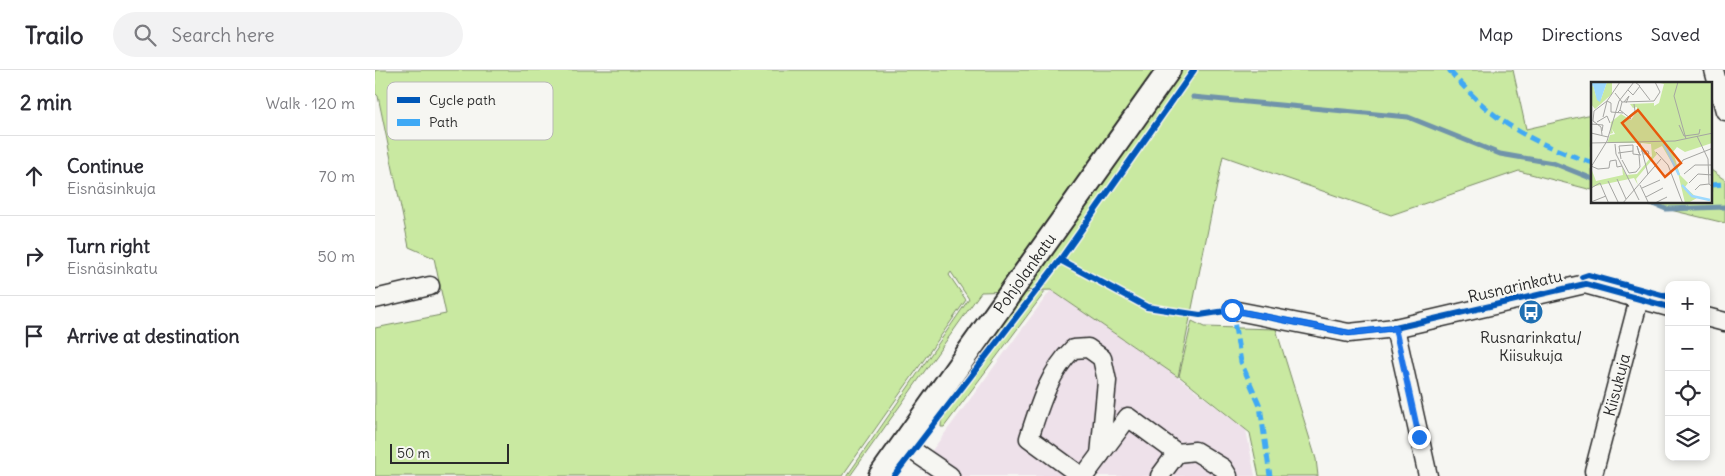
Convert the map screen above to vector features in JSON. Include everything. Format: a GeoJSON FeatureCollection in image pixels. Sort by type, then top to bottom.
{"type":"FeatureCollection","features":[{"type":"Feature","properties":{"kind":"main road","name":"Pohjolankatu"},"geometry":{"type":"LineString","coordinates":[[880,476],[1169,70]]}},
{"type":"Feature","properties":{"kind":"street"},"geometry":{"type":"LineString","coordinates":[[1714,70],[1725,112]]}},
{"type":"Feature","properties":{"kind":"street","name":"Rusnarinkatu"},"geometry":{"type":"LineString","coordinates":[[1232,310],[1349,333],[1395,328],[1585,284],[1665,306]]}},
{"type":"Feature","properties":{"kind":"street"},"geometry":{"type":"LineString","coordinates":[[375,299],[430,286]]}},
{"type":"Feature","properties":{"kind":"street","name":"Kiisukuja"},"geometry":{"type":"LineString","coordinates":[[1594,471],[1639,299]]}},
{"type":"Feature","properties":{"kind":"street"},"geometry":{"type":"LineString","coordinates":[[1710,318],[1725,322]]}},
{"type":"Feature","properties":{"kind":"street"},"geometry":{"type":"LineString","coordinates":[[1395,328],[1428,476]]}},
{"type":"Feature","properties":{"kind":"street"},"geometry":{"type":"LineString","coordinates":[[1100,455],[1107,381],[1102,358],[1088,348],[1073,349],[1063,357],[1055,371],[1039,407],[1029,438],[1082,476],[1100,455],[1128,417],[1177,453],[1195,451],[1223,468],[1228,476]]}},
{"type":"Feature","properties":{"kind":"street"},"geometry":{"type":"LineString","coordinates":[[903,444],[950,476]]}},
{"type":"Feature","properties":{"kind":"street"},"geometry":{"type":"LineString","coordinates":[[1160,476],[1177,453]]}},
{"type":"Feature","properties":{"kind":"shaded area"},"geometry":{"type":"Polygon","coordinates":[[[1051,290],[1178,377],[1246,430],[1255,476],[930,476],[919,468],[1051,290]]]}},
{"type":"Feature","properties":{"kind":"green space"},"geometry":{"type":"Polygon","coordinates":[[[375,70],[1513,70],[1526,129],[1591,114],[1591,190],[1519,171],[1391,215],[1223,156],[1178,377],[1051,290],[981,292],[850,476],[847,476],[969,299],[951,272],[949,275],[966,300],[842,476],[375,476],[375,328],[446,314],[434,258],[409,247],[387,140],[553,140],[553,82],[387,82],[387,140],[378,96],[375,93],[375,70]]]}},
{"type":"Feature","properties":{"kind":"green space"},"geometry":{"type":"Polygon","coordinates":[[[1713,171],[1725,180],[1725,223],[1645,204],[1713,204],[1713,171]]]}},
{"type":"Feature","properties":{"kind":"green space"},"geometry":{"type":"Polygon","coordinates":[[[1045,292],[944,427],[941,427],[943,416],[960,383],[1017,298],[1021,293],[1045,292]]]}},
{"type":"Feature","properties":{"kind":"green space"},"geometry":{"type":"Polygon","coordinates":[[[1192,321],[1204,327],[1276,329],[1316,459],[1318,476],[1259,476],[1250,433],[1179,376],[1192,321]]]}},
{"type":"Feature","properties":{"kind":"waterway"},"geometry":{"type":"LineString","coordinates":[[1193,97],[1408,117],[1500,154],[1553,163],[1591,178]]}},
{"type":"Feature","properties":{"kind":"waterway"},"geometry":{"type":"LineString","coordinates":[[1654,204],[1666,209],[1725,207]]}},
{"type":"Feature","properties":{"kind":"marked path"},"geometry":{"type":"LineString","coordinates":[[1449,70],[1481,104],[1513,128],[1549,147],[1591,162]]}},
{"type":"Feature","properties":{"kind":"marked path"},"geometry":{"type":"LineString","coordinates":[[1713,185],[1725,184]]}},
{"type":"Feature","properties":{"kind":"marked path"},"geometry":{"type":"LineString","coordinates":[[1527,297],[1531,312]]}},
{"type":"Feature","properties":{"kind":"marked path"},"geometry":{"type":"LineString","coordinates":[[1232,310],[1241,362],[1260,406],[1270,476]]}},
{"type":"Feature","properties":{"kind":"cycle path"},"geometry":{"type":"LineString","coordinates":[[894,476],[1060,260],[1194,70]]}},
{"type":"Feature","properties":{"kind":"cycle path"},"geometry":{"type":"LineString","coordinates":[[1060,260],[1147,307],[1200,315],[1232,310],[1349,333],[1395,328],[1585,284],[1665,306]]}},
{"type":"Feature","properties":{"kind":"cycle path"},"geometry":{"type":"LineString","coordinates":[[1582,277],[1588,275],[1665,296]]}},
{"type":"Feature","properties":{"kind":"place","name":"Rusnarinkatu/ Kiisukuja"},"geometry":{"type":"Point","coordinates":[1531,312]}},
{"type":"Feature","properties":{"kind":"route"},"geometry":{"type":"LineString","coordinates":[[1232,310],[1349,333],[1395,328],[1419,437]]}}]}
